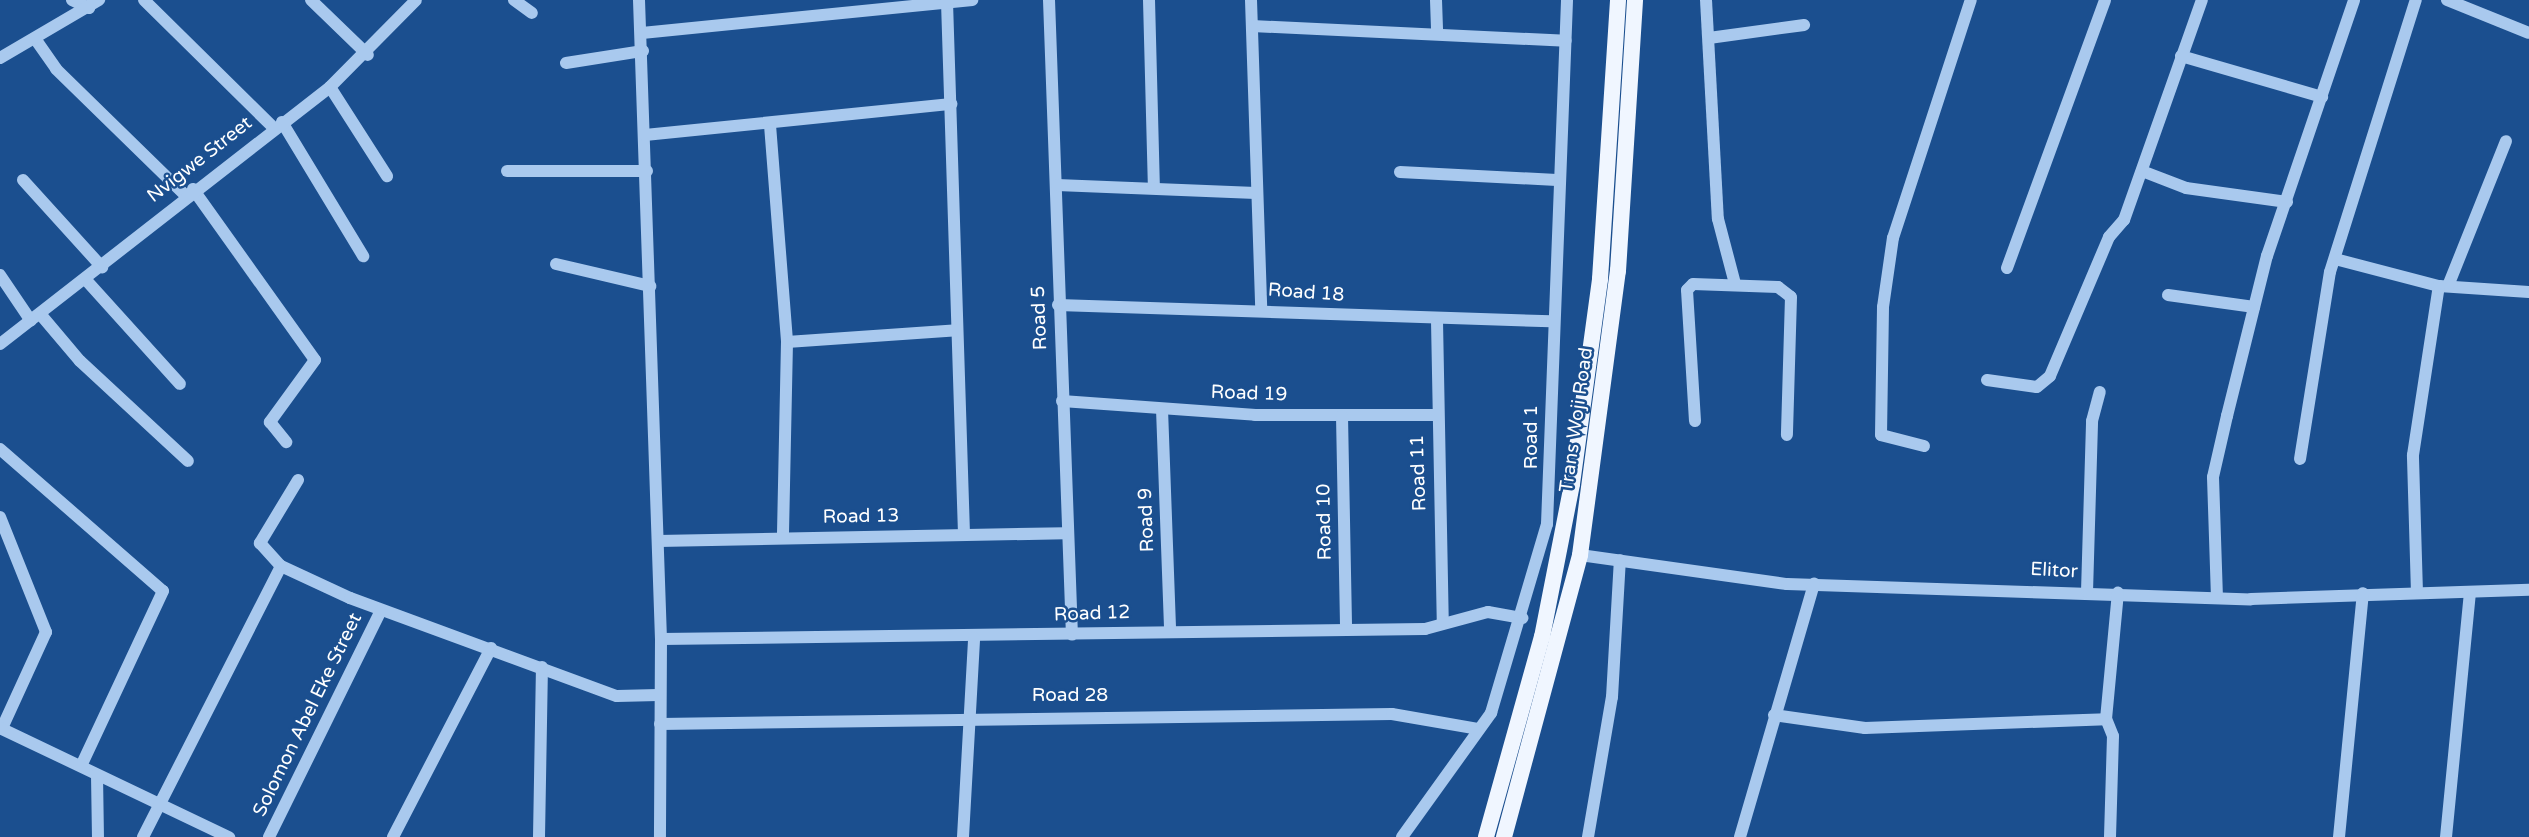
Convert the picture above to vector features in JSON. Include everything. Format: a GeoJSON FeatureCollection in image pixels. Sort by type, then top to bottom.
{"type":"FeatureCollection","features":[{"type":"Feature","properties":{"kind":"main road","name":"Trans Woji Road"},"geometry":{"type":"LineString","coordinates":[[1486,837],[1542,637],[1572,484],[1600,279],[1618,0]]}},
{"type":"Feature","properties":{"kind":"main road","name":"Trans Woji Road"},"geometry":{"type":"LineString","coordinates":[[1504,837],[1580,555],[1618,271],[1635,0]]}},
{"type":"Feature","properties":{"kind":"street"},"geometry":{"type":"LineString","coordinates":[[72,0],[94,4]]}},
{"type":"Feature","properties":{"kind":"street"},"geometry":{"type":"LineString","coordinates":[[144,0],[277,125],[363,256]]}},
{"type":"Feature","properties":{"kind":"street"},"geometry":{"type":"LineString","coordinates":[[311,0],[368,55]]}},
{"type":"Feature","properties":{"kind":"street","name":"Nvigwe Street"},"geometry":{"type":"LineString","coordinates":[[0,344],[86,280],[189,192],[330,87],[368,55],[416,0]]}},
{"type":"Feature","properties":{"kind":"street"},"geometry":{"type":"LineString","coordinates":[[514,0],[532,13]]}},
{"type":"Feature","properties":{"kind":"street"},"geometry":{"type":"LineString","coordinates":[[639,0],[643,51],[661,639],[658,695],[660,837]]}},
{"type":"Feature","properties":{"kind":"street"},"geometry":{"type":"LineString","coordinates":[[642,33],[972,0]]}},
{"type":"Feature","properties":{"kind":"street","name":"Road 5"},"geometry":{"type":"LineString","coordinates":[[1049,0],[1057,186],[1065,533],[1072,635]]}},
{"type":"Feature","properties":{"kind":"street"},"geometry":{"type":"LineString","coordinates":[[1149,0],[1154,186]]}},
{"type":"Feature","properties":{"kind":"street"},"geometry":{"type":"LineString","coordinates":[[1251,0],[1261,309]]}},
{"type":"Feature","properties":{"kind":"street"},"geometry":{"type":"LineString","coordinates":[[1436,0],[1437,34]]}},
{"type":"Feature","properties":{"kind":"street","name":"Road 1"},"geometry":{"type":"LineString","coordinates":[[1402,837],[1492,713],[1522,618],[1547,524],[1550,321],[1567,0]]}},
{"type":"Feature","properties":{"kind":"street"},"geometry":{"type":"LineString","coordinates":[[1706,0],[1718,219],[1735,284]]}},
{"type":"Feature","properties":{"kind":"street"},"geometry":{"type":"LineString","coordinates":[[1924,446],[1881,435],[1883,307],[1893,238],[1971,0]]}},
{"type":"Feature","properties":{"kind":"street"},"geometry":{"type":"LineString","coordinates":[[2007,268],[2105,0]]}},
{"type":"Feature","properties":{"kind":"street"},"geometry":{"type":"LineString","coordinates":[[1987,380],[2045,385],[2142,171],[2203,0]]}},
{"type":"Feature","properties":{"kind":"street"},"geometry":{"type":"LineString","coordinates":[[2217,598],[2213,477],[2254,307],[2354,0]]}},
{"type":"Feature","properties":{"kind":"street"},"geometry":{"type":"LineString","coordinates":[[2300,459],[2335,259],[2416,0]]}},
{"type":"Feature","properties":{"kind":"street"},"geometry":{"type":"LineString","coordinates":[[2447,0],[2529,33]]}},
{"type":"Feature","properties":{"kind":"street"},"geometry":{"type":"LineString","coordinates":[[947,2],[964,534]]}},
{"type":"Feature","properties":{"kind":"street"},"geometry":{"type":"LineString","coordinates":[[0,58],[36,40],[94,4]]}},
{"type":"Feature","properties":{"kind":"street"},"geometry":{"type":"LineString","coordinates":[[1709,38],[1804,25]]}},
{"type":"Feature","properties":{"kind":"street"},"geometry":{"type":"LineString","coordinates":[[1252,26],[1566,41]]}},
{"type":"Feature","properties":{"kind":"street"},"geometry":{"type":"LineString","coordinates":[[36,40],[56,69],[189,192],[315,360],[270,422],[286,442]]}},
{"type":"Feature","properties":{"kind":"street"},"geometry":{"type":"LineString","coordinates":[[566,63],[643,51]]}},
{"type":"Feature","properties":{"kind":"street"},"geometry":{"type":"LineString","coordinates":[[2181,56],[2322,97]]}},
{"type":"Feature","properties":{"kind":"street"},"geometry":{"type":"LineString","coordinates":[[330,87],[387,176]]}},
{"type":"Feature","properties":{"kind":"street"},"geometry":{"type":"LineString","coordinates":[[645,135],[770,125],[951,104]]}},
{"type":"Feature","properties":{"kind":"street"},"geometry":{"type":"LineString","coordinates":[[770,125],[787,342],[783,538]]}},
{"type":"Feature","properties":{"kind":"street"},"geometry":{"type":"LineString","coordinates":[[2417,593],[2413,455],[2444,286],[2506,141]]}},
{"type":"Feature","properties":{"kind":"street"},"geometry":{"type":"LineString","coordinates":[[507,171],[647,171]]}},
{"type":"Feature","properties":{"kind":"street"},"geometry":{"type":"LineString","coordinates":[[2142,171],[2186,188],[2287,202]]}},
{"type":"Feature","properties":{"kind":"street"},"geometry":{"type":"LineString","coordinates":[[1400,173],[1558,180]]}},
{"type":"Feature","properties":{"kind":"street"},"geometry":{"type":"LineString","coordinates":[[23,180],[102,267]]}},
{"type":"Feature","properties":{"kind":"street"},"geometry":{"type":"LineString","coordinates":[[1057,186],[1154,186],[1256,193]]}},
{"type":"Feature","properties":{"kind":"street"},"geometry":{"type":"LineString","coordinates":[[2335,259],[2444,286],[2529,292]]}},
{"type":"Feature","properties":{"kind":"street"},"geometry":{"type":"LineString","coordinates":[[556,264],[650,286]]}},
{"type":"Feature","properties":{"kind":"street"},"geometry":{"type":"LineString","coordinates":[[0,275],[36,318],[188,461]]}},
{"type":"Feature","properties":{"kind":"street"},"geometry":{"type":"LineString","coordinates":[[86,280],[180,384]]}},
{"type":"Feature","properties":{"kind":"street"},"geometry":{"type":"LineString","coordinates":[[1695,421],[1685,298],[1693,284],[1735,284],[1789,293],[1787,435]]}},
{"type":"Feature","properties":{"kind":"street"},"geometry":{"type":"LineString","coordinates":[[2168,295],[2254,307]]}},
{"type":"Feature","properties":{"kind":"street","name":"Road 18"},"geometry":{"type":"LineString","coordinates":[[1058,305],[1261,309],[1437,321],[1550,321]]}},
{"type":"Feature","properties":{"kind":"street","name":"Road 11"},"geometry":{"type":"LineString","coordinates":[[1437,321],[1436,415],[1443,623]]}},
{"type":"Feature","properties":{"kind":"street"},"geometry":{"type":"LineString","coordinates":[[787,342],[957,330]]}},
{"type":"Feature","properties":{"kind":"street"},"geometry":{"type":"LineString","coordinates":[[2087,592],[2092,421],[2100,392]]}},
{"type":"Feature","properties":{"kind":"street","name":"Road 19"},"geometry":{"type":"LineString","coordinates":[[1062,401],[1162,409],[1342,416],[1436,415]]}},
{"type":"Feature","properties":{"kind":"street","name":"Road 9"},"geometry":{"type":"LineString","coordinates":[[1162,409],[1170,630]]}},
{"type":"Feature","properties":{"kind":"street","name":"Road 10"},"geometry":{"type":"LineString","coordinates":[[1342,416],[1346,628]]}},
{"type":"Feature","properties":{"kind":"street"},"geometry":{"type":"LineString","coordinates":[[0,449],[163,591],[81,766]]}},
{"type":"Feature","properties":{"kind":"street"},"geometry":{"type":"LineString","coordinates":[[298,480],[260,543],[281,566],[381,610],[617,696],[658,695]]}},
{"type":"Feature","properties":{"kind":"street"},"geometry":{"type":"LineString","coordinates":[[0,517],[46,632],[1,728],[229,837]]}},
{"type":"Feature","properties":{"kind":"street","name":"Road 13"},"geometry":{"type":"LineString","coordinates":[[658,541],[1065,533]]}},
{"type":"Feature","properties":{"kind":"street","name":"Elitor"},"geometry":{"type":"LineString","coordinates":[[1580,555],[1814,584],[2217,598],[2529,590]]}},
{"type":"Feature","properties":{"kind":"street"},"geometry":{"type":"LineString","coordinates":[[1588,837],[1612,697],[1620,560]]}},
{"type":"Feature","properties":{"kind":"street"},"geometry":{"type":"LineString","coordinates":[[144,837],[281,566]]}},
{"type":"Feature","properties":{"kind":"street"},"geometry":{"type":"LineString","coordinates":[[1740,837],[1814,584]]}},
{"type":"Feature","properties":{"kind":"street"},"geometry":{"type":"LineString","coordinates":[[2110,837],[2113,736],[2106,719],[2118,593]]}},
{"type":"Feature","properties":{"kind":"street"},"geometry":{"type":"LineString","coordinates":[[2339,837],[2363,593]]}},
{"type":"Feature","properties":{"kind":"street"},"geometry":{"type":"LineString","coordinates":[[2446,837],[2470,593]]}},
{"type":"Feature","properties":{"kind":"street","name":"Solomon Abel Eke Street"},"geometry":{"type":"LineString","coordinates":[[269,837],[381,610]]}},
{"type":"Feature","properties":{"kind":"street","name":"Road 12"},"geometry":{"type":"LineString","coordinates":[[661,639],[974,638],[1170,630],[1425,629],[1488,612],[1522,618]]}},
{"type":"Feature","properties":{"kind":"street"},"geometry":{"type":"LineString","coordinates":[[963,837],[974,638]]}},
{"type":"Feature","properties":{"kind":"street"},"geometry":{"type":"LineString","coordinates":[[393,837],[491,648]]}},
{"type":"Feature","properties":{"kind":"street"},"geometry":{"type":"LineString","coordinates":[[539,837],[542,667]]}},
{"type":"Feature","properties":{"kind":"street","name":"Road 28"},"geometry":{"type":"LineString","coordinates":[[660,724],[968,715],[1392,714],[1478,729]]}},
{"type":"Feature","properties":{"kind":"street"},"geometry":{"type":"LineString","coordinates":[[1774,715],[1865,728],[2106,719]]}},
{"type":"Feature","properties":{"kind":"street"},"geometry":{"type":"LineString","coordinates":[[97,775],[98,837]]}}]}
